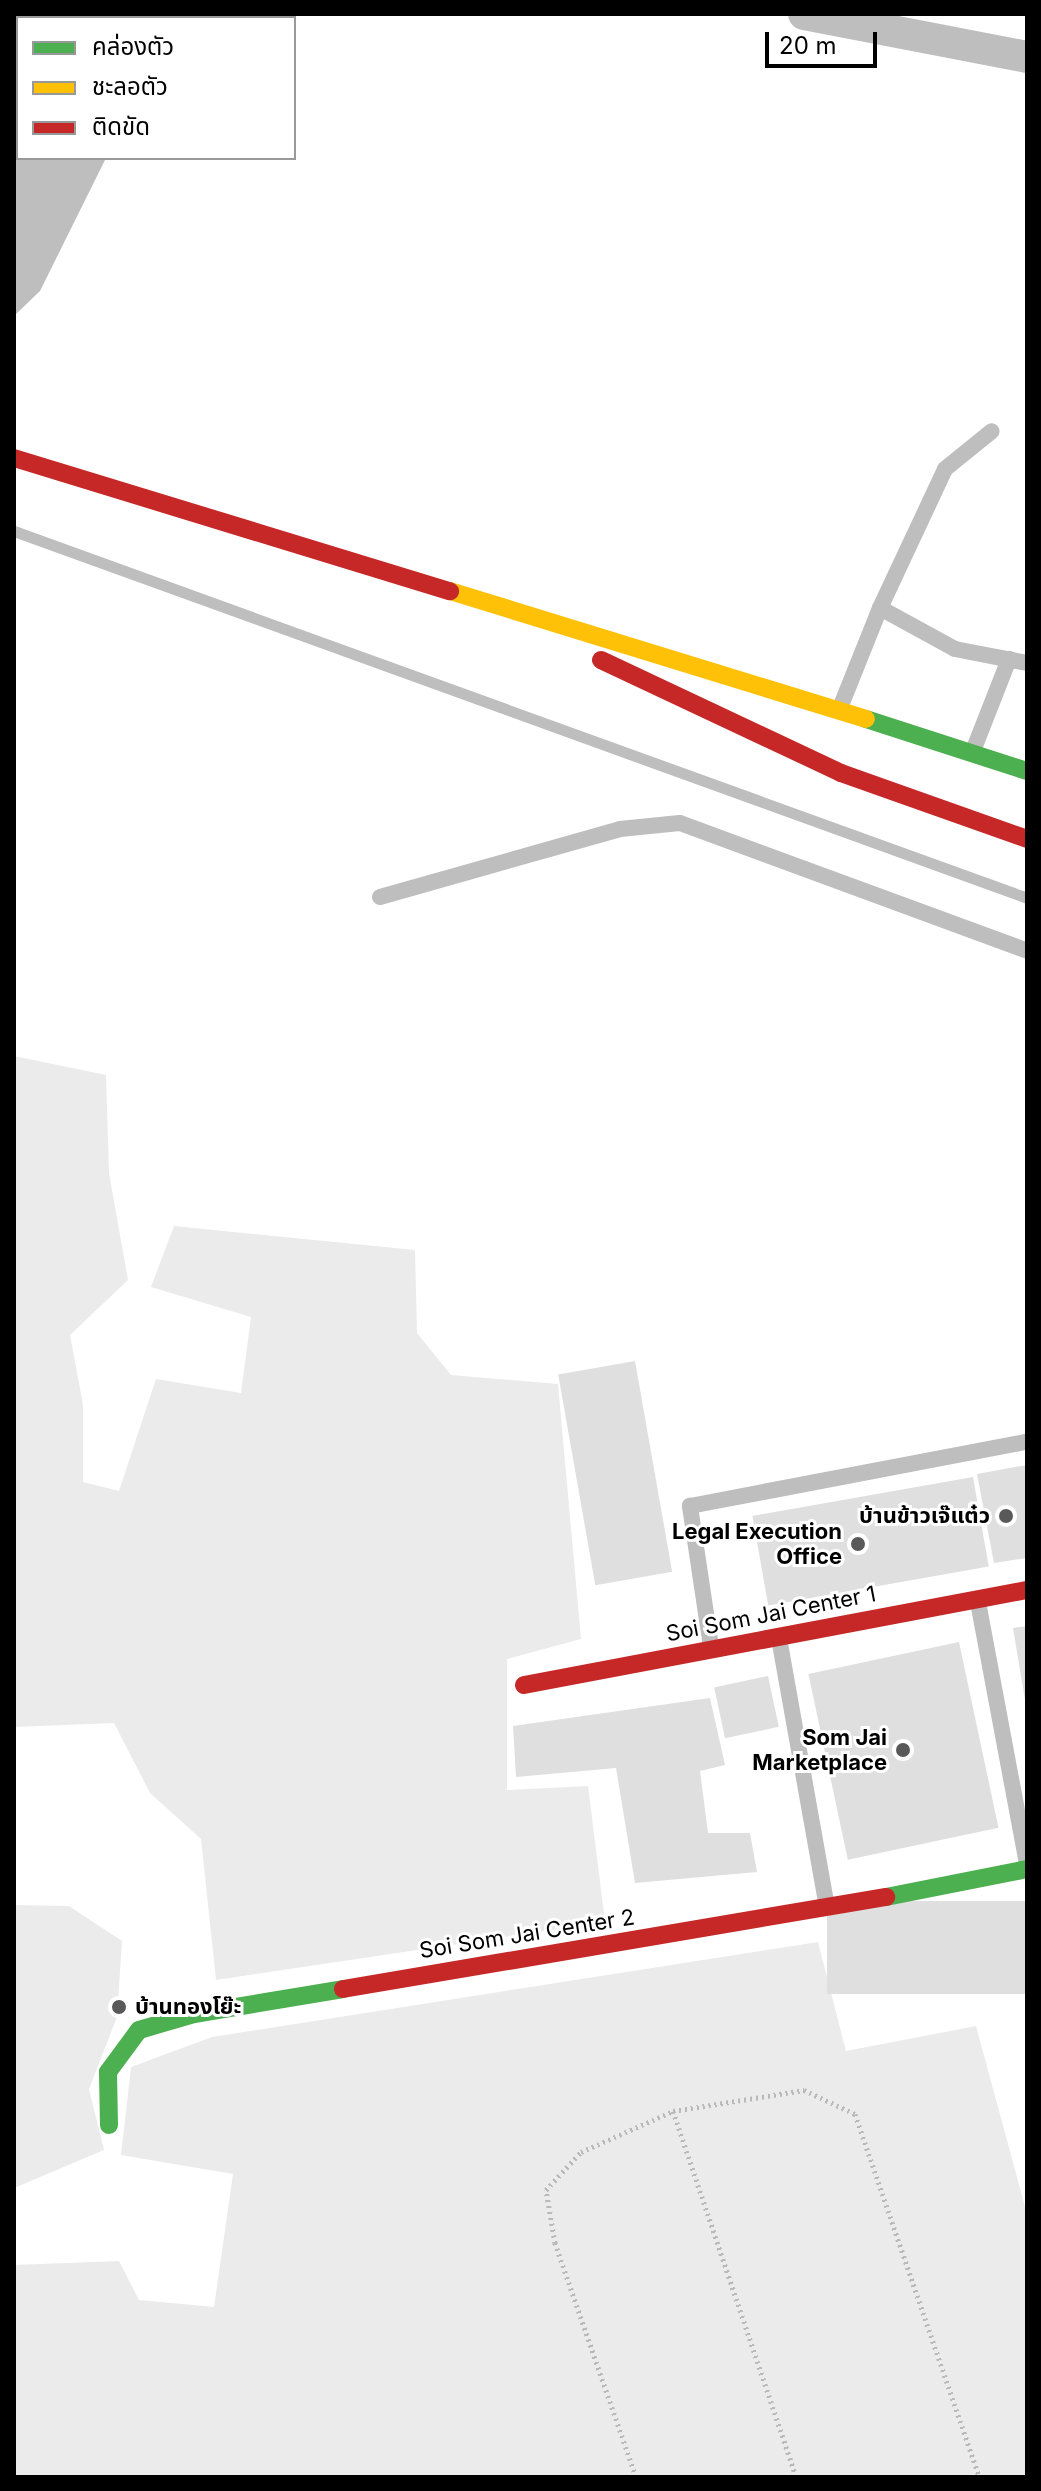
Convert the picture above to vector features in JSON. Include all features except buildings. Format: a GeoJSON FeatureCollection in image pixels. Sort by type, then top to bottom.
{"type":"FeatureCollection","features":[{"type":"Feature","properties":{"kind":"main road"},"geometry":{"type":"LineString","coordinates":[[14,458],[840,710],[1027,771]]}},
{"type":"Feature","properties":{"kind":"main road"},"geometry":{"type":"LineString","coordinates":[[472,600],[841,773],[1027,839]]}},
{"type":"Feature","properties":{"kind":"main road","name":"Soi Som Jai Center 1"},"geometry":{"type":"LineString","coordinates":[[524,1685],[1027,1590]]}},
{"type":"Feature","properties":{"kind":"main road","name":"Soi Som Jai Center 2"},"geometry":{"type":"LineString","coordinates":[[109,2125],[108,2072],[139,2030],[194,2014],[827,1909],[1027,1866]]}},
{"type":"Feature","properties":{"kind":"street"},"geometry":{"type":"LineString","coordinates":[[804,14],[1027,57]]}},
{"type":"Feature","properties":{"kind":"lane"},"geometry":{"type":"LineString","coordinates":[[840,710],[880,608],[945,469],[992,431]]}},
{"type":"Feature","properties":{"kind":"lane"},"geometry":{"type":"LineString","coordinates":[[880,608],[955,649],[1027,663]]}},
{"type":"Feature","properties":{"kind":"lane"},"geometry":{"type":"LineString","coordinates":[[973,753],[1009,659]]}},
{"type":"Feature","properties":{"kind":"lane"},"geometry":{"type":"LineString","coordinates":[[380,897],[620,829],[680,823],[1027,951]]}},
{"type":"Feature","properties":{"kind":"lane"},"geometry":{"type":"LineString","coordinates":[[711,1649],[690,1506],[1027,1442]]}},
{"type":"Feature","properties":{"kind":"lane"},"geometry":{"type":"LineString","coordinates":[[978,1599],[1027,1866]]}},
{"type":"Feature","properties":{"kind":"lane"},"geometry":{"type":"LineString","coordinates":[[779,1637],[827,1909]]}},
{"type":"Feature","properties":{"kind":"path"},"geometry":{"type":"LineString","coordinates":[[636,2477],[555,2243],[546,2190],[581,2152],[673,2111],[804,2090],[855,2114],[979,2477]]}},
{"type":"Feature","properties":{"kind":"path"},"geometry":{"type":"LineString","coordinates":[[673,2111],[796,2477]]}},
{"type":"Feature","properties":{"kind":"shaded area"},"geometry":{"type":"Polygon","coordinates":[[[14,14],[177,14],[16,16],[16,160],[105,160],[40,291],[14,316],[14,14]]]}},
{"type":"Feature","properties":{"kind":"shaded area"},"geometry":{"type":"Polygon","coordinates":[[[14,1056],[106,1075],[109,1173],[128,1280],[70,1335],[83,1405],[83,1482],[119,1491],[156,1379],[241,1393],[251,1317],[151,1287],[174,1226],[415,1250],[417,1333],[451,1375],[558,1384],[581,1639],[507,1659],[507,1790],[588,1786],[605,1922],[216,1980],[201,1839],[150,1793],[114,1723],[14,1727],[14,1056]]]}},
{"type":"Feature","properties":{"kind":"shaded area"},"geometry":{"type":"Polygon","coordinates":[[[14,1905],[69,1906],[122,1941],[117,2017],[89,2089],[104,2150],[14,2188],[14,1905]]]}},
{"type":"Feature","properties":{"kind":"shaded area"},"geometry":{"type":"Polygon","coordinates":[[[818,1942],[846,2051],[976,2026],[1027,2214],[1027,2477],[14,2477],[14,2265],[119,2261],[139,2300],[214,2307],[233,2174],[121,2155],[131,2067],[212,2037],[818,1942]]]}},
{"type":"Feature","properties":{"kind":"waterway"},"geometry":{"type":"LineString","coordinates":[[14,531],[1027,898]]}},
{"type":"Feature","properties":{"kind":"traffic: fast"},"geometry":{"type":"LineString","coordinates":[[866,719],[1027,771]]}},
{"type":"Feature","properties":{"kind":"traffic: fast"},"geometry":{"type":"LineString","coordinates":[[886,1897],[1027,1869]]}},
{"type":"Feature","properties":{"kind":"traffic: fast"},"geometry":{"type":"LineString","coordinates":[[109,2125],[108,2072],[139,2030],[194,2014],[343,1989]]}},
{"type":"Feature","properties":{"kind":"traffic: slow"},"geometry":{"type":"LineString","coordinates":[[450,591],[866,719]]}},
{"type":"Feature","properties":{"kind":"traffic: jam"},"geometry":{"type":"LineString","coordinates":[[14,458],[450,591]]}},
{"type":"Feature","properties":{"kind":"traffic: jam"},"geometry":{"type":"LineString","coordinates":[[601,660],[841,773],[1027,839]]}},
{"type":"Feature","properties":{"kind":"traffic: jam"},"geometry":{"type":"LineString","coordinates":[[524,1685],[1027,1590]]}},
{"type":"Feature","properties":{"kind":"traffic: jam"},"geometry":{"type":"LineString","coordinates":[[343,1989],[886,1897]]}},
{"type":"Feature","properties":{"kind":"place","name":"บ้านข้าวเจ๊แต๋ว"},"geometry":{"type":"Point","coordinates":[1006,1516]}},
{"type":"Feature","properties":{"kind":"place","name":"Legal Execution Office"},"geometry":{"type":"Point","coordinates":[858,1544]}},
{"type":"Feature","properties":{"kind":"place","name":"Som Jai Marketplace"},"geometry":{"type":"Point","coordinates":[903,1750]}},
{"type":"Feature","properties":{"kind":"place","name":"บ้านทองโย๊ะ"},"geometry":{"type":"Point","coordinates":[119,2007]}}]}
